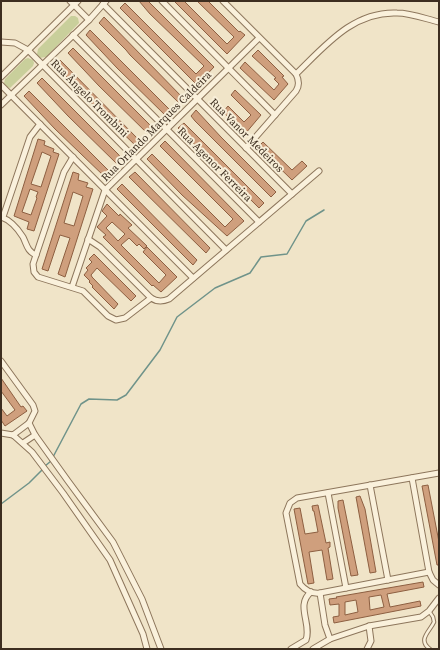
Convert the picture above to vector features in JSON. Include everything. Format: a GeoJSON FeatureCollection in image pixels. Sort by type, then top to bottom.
{"type":"FeatureCollection","features":[{"type":"Feature","properties":{"kind":"street"},"geometry":{"type":"LineString","coordinates":[[70,1],[76,3],[89,20]]}},
{"type":"Feature","properties":{"kind":"street"},"geometry":{"type":"LineString","coordinates":[[162,1],[275,115]]}},
{"type":"Feature","properties":{"kind":"street"},"geometry":{"type":"LineString","coordinates":[[223,1],[296,74],[299,82],[297,88],[246,148]]}},
{"type":"Feature","properties":{"kind":"street"},"geometry":{"type":"LineString","coordinates":[[1,77],[76,3]]}},
{"type":"Feature","properties":{"kind":"street"},"geometry":{"type":"LineString","coordinates":[[1,105],[105,3]]}},
{"type":"Feature","properties":{"kind":"street","name":"Rua Vanor Medeiros"},"geometry":{"type":"LineString","coordinates":[[105,3],[197,99],[292,194]]}},
{"type":"Feature","properties":{"kind":"street"},"geometry":{"type":"LineString","coordinates":[[296,74],[335,36],[354,23],[369,16],[399,13],[439,22]]}},
{"type":"Feature","properties":{"kind":"street","name":"Rua Agenor Ferreira"},"geometry":{"type":"LineString","coordinates":[[74,35],[258,222]]}},
{"type":"Feature","properties":{"kind":"street","name":"Rua Orlando Marques Caldeira"},"geometry":{"type":"LineString","coordinates":[[72,287],[105,190],[259,38]]}},
{"type":"Feature","properties":{"kind":"street","name":"Rua Ângelo Trombini"},"geometry":{"type":"LineString","coordinates":[[1,42],[15,43],[28,50],[226,250]]}},
{"type":"Feature","properties":{"kind":"street"},"geometry":{"type":"LineString","coordinates":[[1,85],[193,278]]}},
{"type":"Feature","properties":{"kind":"street"},"geometry":{"type":"LineString","coordinates":[[36,254],[28,249],[16,228],[2,217],[30,138],[40,124]]}},
{"type":"Feature","properties":{"kind":"street"},"geometry":{"type":"LineString","coordinates":[[72,157],[64,172],[36,254],[33,266],[34,272],[37,276],[83,291],[108,316],[116,320],[125,318],[151,298]]}},
{"type":"Feature","properties":{"kind":"street"},"geometry":{"type":"LineString","coordinates":[[88,239],[100,247],[151,298],[159,301],[166,300],[319,171]]}},
{"type":"Feature","properties":{"kind":"street"},"geometry":{"type":"LineString","coordinates":[[1,361],[33,405],[35,411],[29,423],[13,435]]}},
{"type":"Feature","properties":{"kind":"street"},"geometry":{"type":"LineString","coordinates":[[29,423],[68,481],[113,542],[142,598],[161,649]]}},
{"type":"Feature","properties":{"kind":"street"},"geometry":{"type":"LineString","coordinates":[[1,433],[13,435],[23,442],[32,452],[110,560],[143,634],[147,649]]}},
{"type":"Feature","properties":{"kind":"street"},"geometry":{"type":"LineString","coordinates":[[23,442],[35,434]]}},
{"type":"Feature","properties":{"kind":"street"},"geometry":{"type":"LineString","coordinates":[[429,572],[320,593],[310,592],[300,584],[286,513],[292,501],[297,498],[439,473]]}},
{"type":"Feature","properties":{"kind":"street"},"geometry":{"type":"LineString","coordinates":[[412,478],[429,572],[432,578],[439,585]]}},
{"type":"Feature","properties":{"kind":"street"},"geometry":{"type":"LineString","coordinates":[[370,485],[388,580]]}},
{"type":"Feature","properties":{"kind":"street"},"geometry":{"type":"LineString","coordinates":[[328,493],[346,588]]}},
{"type":"Feature","properties":{"kind":"street"},"geometry":{"type":"LineString","coordinates":[[291,649],[306,640],[308,636],[303,605],[304,599],[310,592]]}},
{"type":"Feature","properties":{"kind":"street"},"geometry":{"type":"LineString","coordinates":[[320,593],[325,625],[330,639]]}},
{"type":"Feature","properties":{"kind":"street"},"geometry":{"type":"LineString","coordinates":[[313,649],[330,639],[369,626],[418,618],[429,611],[439,598]]}},
{"type":"Feature","properties":{"kind":"street"},"geometry":{"type":"LineString","coordinates":[[367,648],[371,641],[369,626]]}},
{"type":"Feature","properties":{"kind":"lane"},"geometry":{"type":"LineString","coordinates":[[429,611],[434,622],[424,638],[430,649]]}},
{"type":"Feature","properties":{"kind":"green space"},"geometry":{"type":"Polygon","coordinates":[[[71,16],[78,18],[79,23],[46,57],[39,58],[37,54],[38,49],[71,16]]]}},
{"type":"Feature","properties":{"kind":"green space"},"geometry":{"type":"Polygon","coordinates":[[[28,58],[33,60],[33,66],[10,88],[5,86],[5,79],[25,59],[28,58]]]}},
{"type":"Feature","properties":{"kind":"building"},"geometry":{"type":"Polygon","coordinates":[[[139,1],[148,1],[214,67],[197,85],[120,8],[125,3],[196,74],[204,66],[150,14],[139,1]]]}},
{"type":"Feature","properties":{"kind":"building"},"geometry":{"type":"Polygon","coordinates":[[[174,1],[184,1],[227,44],[234,37],[197,1],[208,1],[239,32],[240,31],[245,35],[227,54],[174,1]]]}},
{"type":"Feature","properties":{"kind":"building"},"geometry":{"type":"Polygon","coordinates":[[[104,17],[184,99],[179,103],[130,55],[99,23],[104,17]]]}},
{"type":"Feature","properties":{"kind":"building"},"geometry":{"type":"Polygon","coordinates":[[[90,30],[171,111],[166,116],[86,35],[90,30]]]}},
{"type":"Feature","properties":{"kind":"building"},"geometry":{"type":"Polygon","coordinates":[[[73,48],[149,124],[153,129],[148,134],[68,53],[73,48]]]}},
{"type":"Feature","properties":{"kind":"building"},"geometry":{"type":"Polygon","coordinates":[[[258,50],[284,76],[282,77],[288,84],[274,100],[240,68],[245,62],[274,90],[279,84],[274,79],[276,78],[252,56],[258,50]]]}},
{"type":"Feature","properties":{"kind":"building"},"geometry":{"type":"Polygon","coordinates":[[[60,60],[140,141],[136,146],[86,98],[55,65],[60,60]]]}},
{"type":"Feature","properties":{"kind":"building"},"geometry":{"type":"Polygon","coordinates":[[[42,78],[118,154],[122,159],[117,164],[37,83],[42,78]]]}},
{"type":"Feature","properties":{"kind":"building"},"geometry":{"type":"Polygon","coordinates":[[[235,90],[261,115],[245,134],[223,112],[228,106],[244,122],[251,115],[231,95],[235,90]]]}},
{"type":"Feature","properties":{"kind":"building"},"geometry":{"type":"Polygon","coordinates":[[[29,91],[110,172],[105,177],[55,129],[24,96],[29,91]]]}},
{"type":"Feature","properties":{"kind":"building"},"geometry":{"type":"Polygon","coordinates":[[[196,110],[276,192],[271,197],[195,121],[191,116],[196,110]]]}},
{"type":"Feature","properties":{"kind":"building"},"geometry":{"type":"Polygon","coordinates":[[[184,123],[264,203],[259,208],[178,128],[184,123]]]}},
{"type":"Feature","properties":{"kind":"building"},"geometry":{"type":"Polygon","coordinates":[[[38,139],[45,141],[44,145],[54,149],[53,152],[59,154],[34,231],[27,229],[29,222],[14,216],[38,139]],[[42,152],[31,184],[41,187],[51,156],[42,152]],[[30,189],[22,212],[31,215],[38,192],[30,189]]]}},
{"type":"Feature","properties":{"kind":"building"},"geometry":{"type":"Polygon","coordinates":[[[165,141],[244,221],[227,236],[182,195],[147,159],[152,154],[225,227],[233,219],[160,146],[165,141]]]}},
{"type":"Feature","properties":{"kind":"building"},"geometry":{"type":"Polygon","coordinates":[[[263,142],[292,170],[302,161],[307,166],[292,180],[258,147],[263,142]]]}},
{"type":"Feature","properties":{"kind":"building"},"geometry":{"type":"Polygon","coordinates":[[[73,172],[79,174],[78,180],[88,183],[86,187],[93,189],[65,277],[58,274],[70,238],[60,235],[48,271],[42,269],[73,172]],[[73,192],[64,223],[74,226],[83,196],[73,192]]]}},
{"type":"Feature","properties":{"kind":"building"},"geometry":{"type":"Polygon","coordinates":[[[135,172],[210,248],[206,253],[129,177],[135,172]]]}},
{"type":"Feature","properties":{"kind":"building"},"geometry":{"type":"Polygon","coordinates":[[[122,184],[197,260],[193,265],[117,189],[122,184]]]}},
{"type":"Feature","properties":{"kind":"building"},"geometry":{"type":"Polygon","coordinates":[[[107,204],[119,216],[120,214],[132,225],[128,228],[147,246],[144,249],[139,244],[137,246],[129,238],[121,245],[159,283],[166,275],[143,252],[147,247],[177,277],[161,292],[153,285],[152,286],[103,237],[106,235],[97,227],[107,216],[102,211],[107,204]],[[112,222],[106,228],[118,241],[125,234],[112,222]]]}},
{"type":"Feature","properties":{"kind":"building"},"geometry":{"type":"Polygon","coordinates":[[[94,254],[136,296],[131,301],[97,268],[91,275],[118,304],[114,309],[92,287],[93,286],[89,282],[90,281],[84,275],[88,270],[86,268],[92,262],[89,259],[94,254]]]}},
{"type":"Feature","properties":{"kind":"building"},"geometry":{"type":"Polygon","coordinates":[[[1,378],[21,407],[23,406],[27,411],[5,426],[1,420],[1,408],[7,416],[15,410],[1,391],[1,378]]]}},
{"type":"Feature","properties":{"kind":"building"},"geometry":{"type":"Polygon","coordinates":[[[428,485],[439,542],[439,565],[437,565],[422,486],[428,485]]]}},
{"type":"Feature","properties":{"kind":"building"},"geometry":{"type":"Polygon","coordinates":[[[360,496],[365,509],[376,572],[370,573],[356,497],[360,496]]]}},
{"type":"Feature","properties":{"kind":"building"},"geometry":{"type":"Polygon","coordinates":[[[343,500],[358,575],[351,576],[338,508],[338,501],[343,500]]]}},
{"type":"Feature","properties":{"kind":"building"},"geometry":{"type":"Polygon","coordinates":[[[318,505],[326,543],[330,542],[330,547],[328,548],[333,579],[327,580],[322,550],[309,552],[314,583],[308,584],[294,509],[300,508],[305,534],[318,532],[312,506],[318,505]]]}},
{"type":"Feature","properties":{"kind":"building"},"geometry":{"type":"Polygon","coordinates":[[[423,582],[424,587],[387,594],[390,607],[420,601],[421,606],[334,623],[333,617],[339,616],[339,604],[330,605],[329,599],[337,598],[336,597],[423,582]],[[381,595],[369,597],[370,610],[384,607],[381,595]],[[356,600],[345,602],[345,615],[358,612],[356,600]]]}},
{"type":"Feature","properties":{"kind":"waterway"},"geometry":{"type":"LineString","coordinates":[[53,457],[81,404],[89,399],[117,400],[126,395],[160,350],[177,317],[215,288],[250,273],[261,257],[287,254],[306,221],[324,210]]}},
{"type":"Feature","properties":{"kind":"waterway"},"geometry":{"type":"LineString","coordinates":[[45,466],[51,461]]}},
{"type":"Feature","properties":{"kind":"waterway"},"geometry":{"type":"LineString","coordinates":[[1,504],[29,483],[43,469]]}}]}
